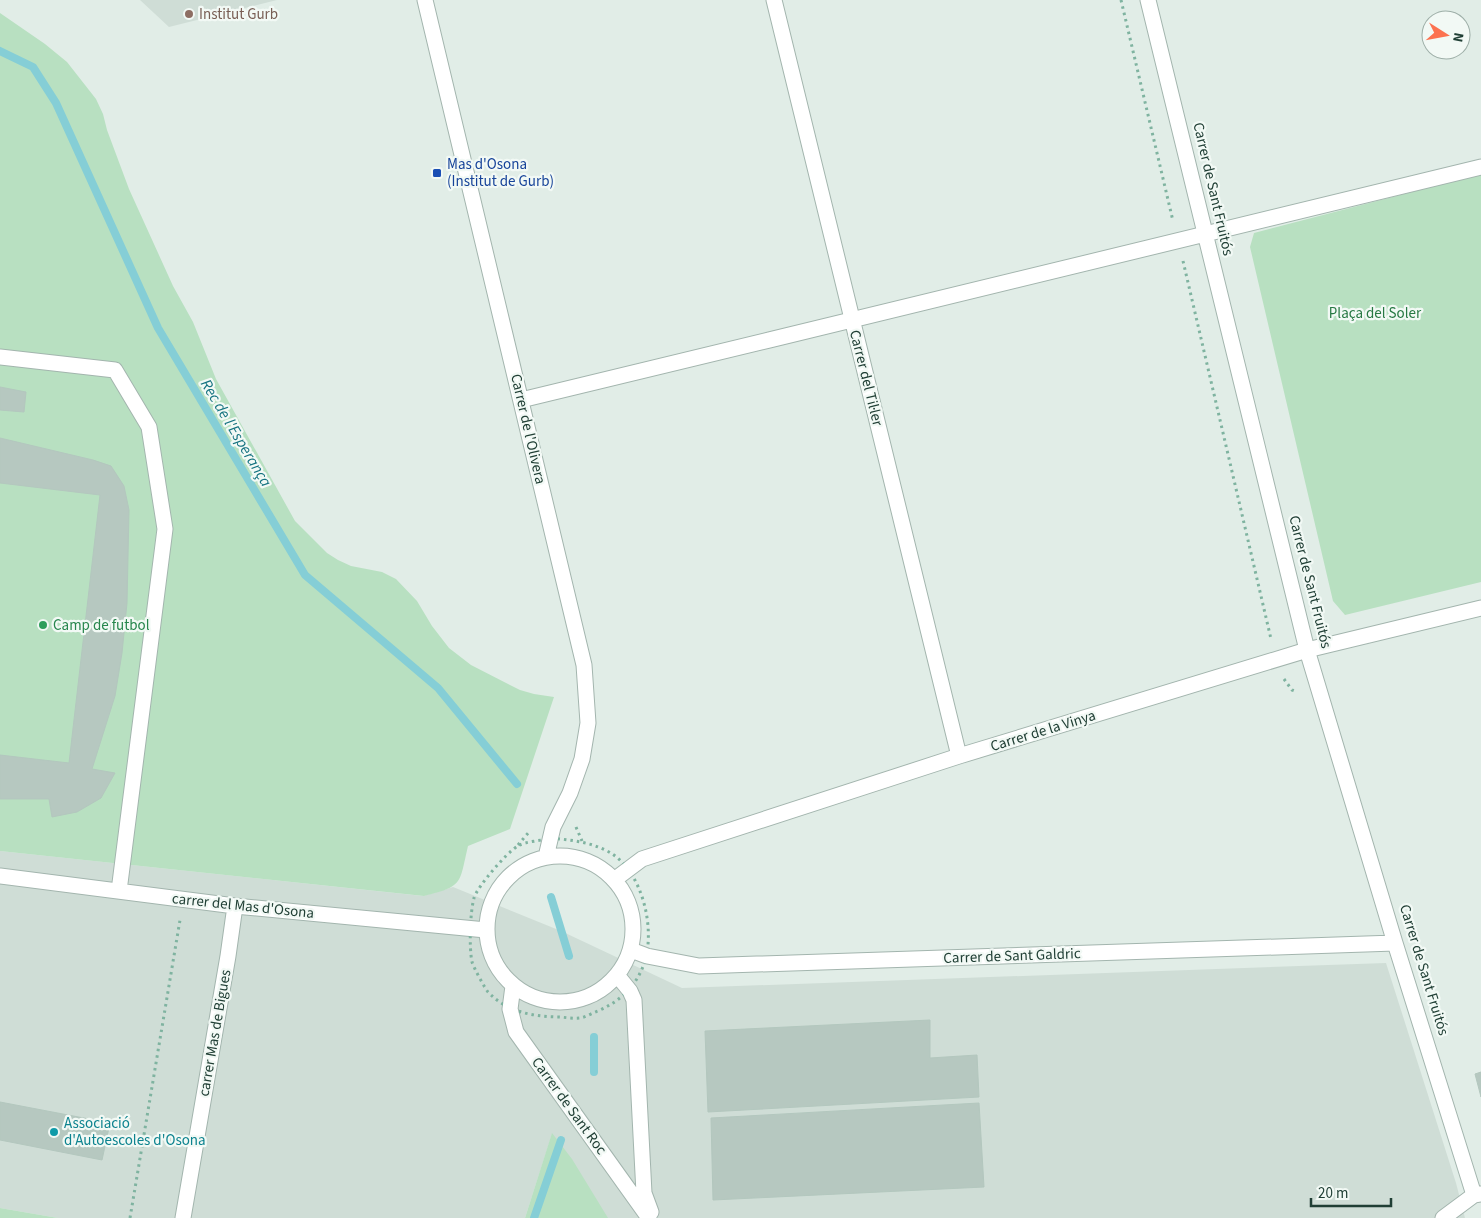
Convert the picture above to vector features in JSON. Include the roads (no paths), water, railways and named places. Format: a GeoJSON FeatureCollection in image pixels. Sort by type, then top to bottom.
{"type":"FeatureCollection","features":[{"type":"Feature","properties":{"kind":"street","name":"Carrer de l'Olivera"},"geometry":{"type":"LineString","coordinates":[[426,0],[584,665],[588,722],[582,759],[570,793],[553,827],[546,857]]}},
{"type":"Feature","properties":{"kind":"street","name":"Carrer del Til·ler"},"geometry":{"type":"LineString","coordinates":[[774,0],[959,756]]}},
{"type":"Feature","properties":{"kind":"street","name":"Carrer de Sant Fruitós"},"geometry":{"type":"LineString","coordinates":[[1148,0],[1307,650],[1395,943],[1478,1194]]}},
{"type":"Feature","properties":{"kind":"street"},"geometry":{"type":"LineString","coordinates":[[521,400],[1481,167]]}},
{"type":"Feature","properties":{"kind":"street"},"geometry":{"type":"LineString","coordinates":[[0,357],[115,370],[148,426],[165,529],[118,891]]}},
{"type":"Feature","properties":{"kind":"street","name":"Carrer de la Vinya"},"geometry":{"type":"LineString","coordinates":[[614,880],[642,859],[959,756],[1307,650],[1481,608]]}},
{"type":"Feature","properties":{"kind":"street"},"geometry":{"type":"LineString","coordinates":[[571,856],[584,859],[605,871],[614,880],[630,906],[633,920],[633,935],[631,950],[623,968],[608,985],[598,992],[574,1002],[542,1001],[524,994],[496,967],[486,930],[493,900],[503,882],[518,869],[536,859],[571,856]]}},
{"type":"Feature","properties":{"kind":"street","name":"carrer del Mas d'Osona"},"geometry":{"type":"LineString","coordinates":[[0,876],[235,906],[486,930]]}},
{"type":"Feature","properties":{"kind":"street","name":"carrer Mas de Bigues"},"geometry":{"type":"LineString","coordinates":[[183,1218],[235,906]]}},
{"type":"Feature","properties":{"kind":"street","name":"Carrer de Sant Galdric"},"geometry":{"type":"LineString","coordinates":[[631,950],[647,956],[699,966],[1395,943]]}},
{"type":"Feature","properties":{"kind":"street","name":"Carrer de Sant Roc"},"geometry":{"type":"LineString","coordinates":[[617,975],[630,990],[634,1000],[644,1193],[651,1218]]}},
{"type":"Feature","properties":{"kind":"street","name":"Carrer de Sant Roc"},"geometry":{"type":"LineString","coordinates":[[514,986],[510,1009],[516,1032],[651,1218]]}},
{"type":"Feature","properties":{"kind":"street"},"geometry":{"type":"LineString","coordinates":[[1443,1218],[1478,1194]]}},
{"type":"Feature","properties":{"kind":"waterway","name":"Rec de l'Esperança"},"geometry":{"type":"LineString","coordinates":[[0,51],[33,67],[56,103],[158,328],[305,575],[438,688],[517,784]]}},
{"type":"Feature","properties":{"kind":"waterway"},"geometry":{"type":"LineString","coordinates":[[551,897],[569,956]]}},
{"type":"Feature","properties":{"kind":"waterway"},"geometry":{"type":"LineString","coordinates":[[594,1037],[594,1072]]}},
{"type":"Feature","properties":{"kind":"waterway","name":"Rec de l'Esperança"},"geometry":{"type":"LineString","coordinates":[[534,1218],[561,1140]]}},
{"type":"Feature","properties":{"kind":"place","name":"Institut Gurb"},"geometry":{"type":"Point","coordinates":[189,14]}},
{"type":"Feature","properties":{"kind":"place","name":"Mas d'Osona (Institut de Gurb)"},"geometry":{"type":"Point","coordinates":[437,173]}},
{"type":"Feature","properties":{"kind":"place","name":"Camp de futbol"},"geometry":{"type":"Point","coordinates":[43,625]}},
{"type":"Feature","properties":{"kind":"place","name":"Associació d'Autoescoles d'Osona"},"geometry":{"type":"Point","coordinates":[54,1132]}},
{"type":"Feature","properties":{"kind":"park label","name":"Plaça del Soler"},"geometry":{"type":"Point","coordinates":[1375,313]}}]}
